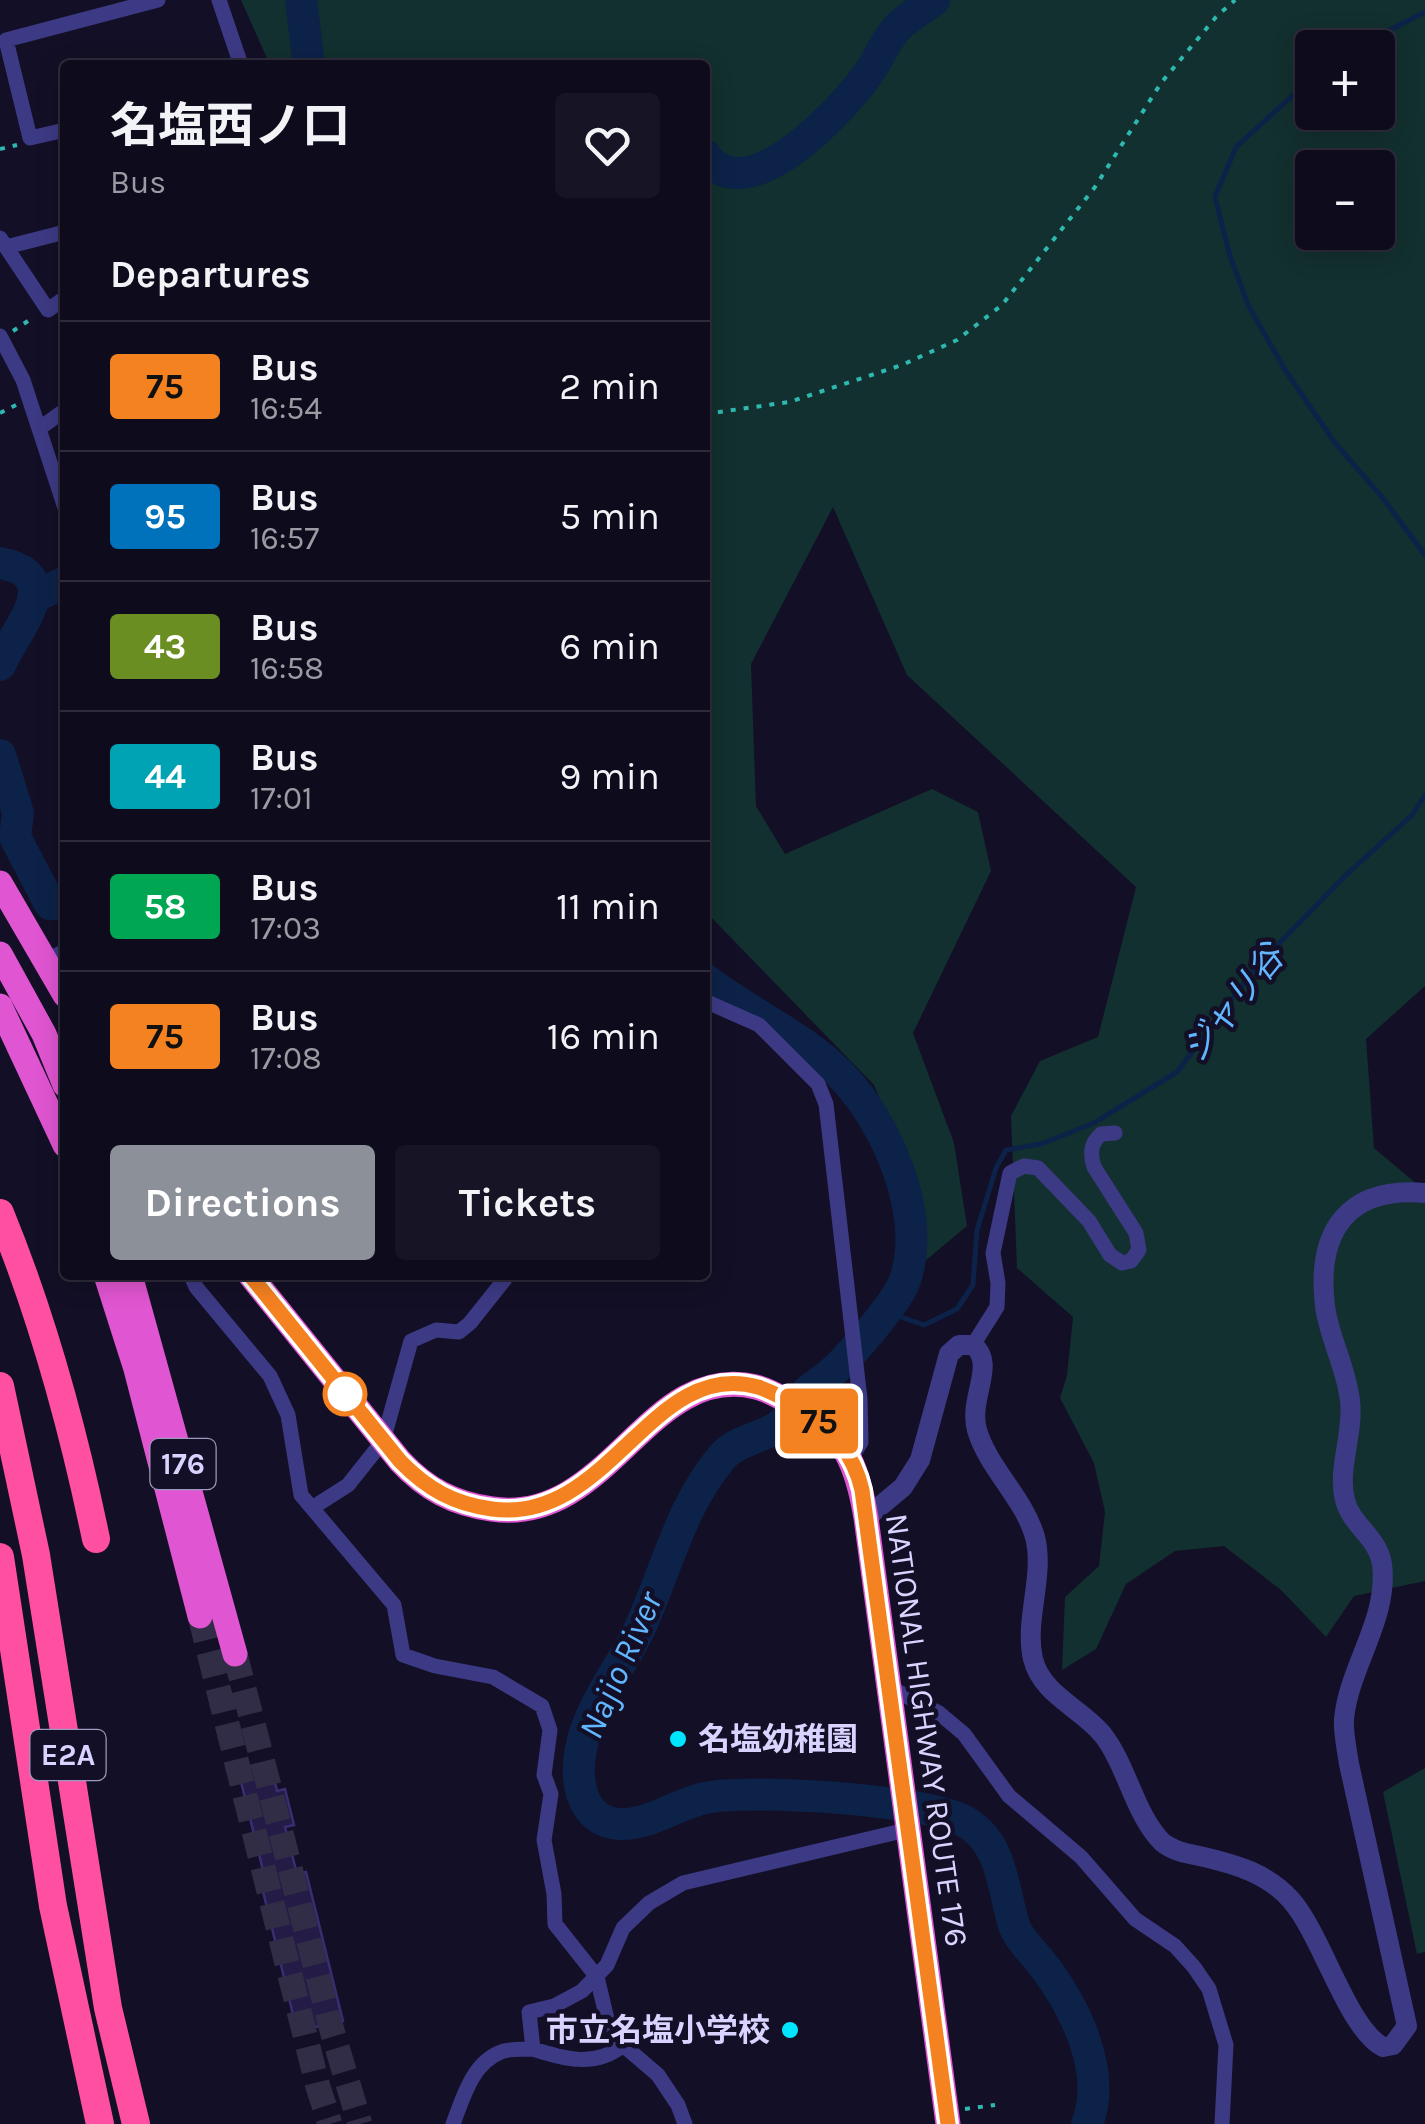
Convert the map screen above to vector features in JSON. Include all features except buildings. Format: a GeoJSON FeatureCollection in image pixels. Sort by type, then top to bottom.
{"type":"FeatureCollection","features":[{"type":"Feature","properties":{"kind":"highway"},"geometry":{"type":"LineString","coordinates":[[0,883],[56,955]]}},
{"type":"Feature","properties":{"kind":"highway"},"geometry":{"type":"LineString","coordinates":[[0,954],[44,1034],[60,1073]]}},
{"type":"Feature","properties":{"kind":"highway"},"geometry":{"type":"LineString","coordinates":[[0,1006],[60,1134]]}},
{"type":"Feature","properties":{"kind":"highway"},"geometry":{"type":"LineString","coordinates":[[0,1213],[76,1444],[96,1539]]}},
{"type":"Feature","properties":{"kind":"highway","name":"176"},"geometry":{"type":"LineString","coordinates":[[108,1280],[136,1368],[200,1616]]}},
{"type":"Feature","properties":{"kind":"highway","name":"176"},"geometry":{"type":"LineString","coordinates":[[131,1280],[235,1654]]}},
{"type":"Feature","properties":{"kind":"highway","name":"NATIONAL HIGHWAY ROUTE 176"},"geometry":{"type":"LineString","coordinates":[[254,1280],[413,1475],[456,1502],[520,1511],[554,1502],[576,1492],[662,1412],[723,1385],[757,1387],[795,1405],[830,1430],[858,1474],[906,1828],[958,2116]]}},
{"type":"Feature","properties":{"kind":"highway","name":"E2A"},"geometry":{"type":"LineString","coordinates":[[0,1386],[36,1555],[108,2008],[136,2124]]}},
{"type":"Feature","properties":{"kind":"highway","name":"E2A"},"geometry":{"type":"LineString","coordinates":[[0,1557],[53,1906],[100,2124]]}},
{"type":"Feature","properties":{"kind":"street"},"geometry":{"type":"LineString","coordinates":[[60,131],[30,138],[6,40],[158,0]]}},
{"type":"Feature","properties":{"kind":"street"},"geometry":{"type":"LineString","coordinates":[[220,0],[239,60]]}},
{"type":"Feature","properties":{"kind":"street"},"geometry":{"type":"LineString","coordinates":[[60,233],[3,242],[48,310],[60,302]]}},
{"type":"Feature","properties":{"kind":"street"},"geometry":{"type":"LineString","coordinates":[[5,335],[60,492]]}},
{"type":"Feature","properties":{"kind":"street"},"geometry":{"type":"LineString","coordinates":[[40,428],[60,414]]}},
{"type":"Feature","properties":{"kind":"street"},"geometry":{"type":"LineString","coordinates":[[710,1003],[759,1025],[811,1076],[826,1104],[860,1399],[860,1442],[851,1458]]}},
{"type":"Feature","properties":{"kind":"street"},"geometry":{"type":"LineString","coordinates":[[973,1345],[997,1307],[993,1253],[1010,1174],[1016,1169],[1038,1168],[1089,1221],[1110,1255],[1122,1263],[1131,1261],[1138,1250],[1136,1233],[1094,1168],[1091,1156],[1093,1142],[1100,1134],[1116,1133]]}},
{"type":"Feature","properties":{"kind":"street"},"geometry":{"type":"LineString","coordinates":[[866,1518],[904,1486],[920,1460],[950,1354],[959,1344],[973,1345],[985,1362],[973,1404],[978,1433],[1035,1539],[1032,1647],[1041,1679],[1089,1718],[1114,1750],[1136,1800],[1161,1841],[1177,1852],[1261,1874],[1292,1900],[1365,2033],[1383,2047],[1393,2045],[1407,2026],[1349,1764],[1344,1720],[1382,1592],[1382,1565],[1377,1546],[1350,1514],[1344,1495],[1350,1399],[1326,1308],[1324,1280],[1333,1231],[1349,1210],[1383,1193],[1425,1194]]}},
{"type":"Feature","properties":{"kind":"street"},"geometry":{"type":"LineString","coordinates":[[193,1280],[270,1376],[288,1415],[301,1495],[394,1605],[402,1655],[435,1666],[493,1676],[542,1706],[550,1730],[544,1775],[551,1794],[544,1840],[556,1924],[597,1977],[606,2019],[622,2045],[658,2076],[686,2124]]}},
{"type":"Feature","properties":{"kind":"street"},"geometry":{"type":"LineString","coordinates":[[312,1508],[348,1486],[383,1441],[411,1341],[436,1330],[459,1332],[503,1280]]}},
{"type":"Feature","properties":{"kind":"street"},"geometry":{"type":"LineString","coordinates":[[887,1686],[939,1714],[964,1734],[1010,1796],[1080,1857],[1135,1919],[1174,1946],[1194,1967],[1209,1989],[1226,2046],[1222,2124]]}},
{"type":"Feature","properties":{"kind":"street"},"geometry":{"type":"LineString","coordinates":[[533,2050],[530,2012],[554,2006],[582,1992],[607,1965],[623,1928],[650,1904],[683,1884],[906,1828]]}},
{"type":"Feature","properties":{"kind":"street"},"geometry":{"type":"LineString","coordinates":[[453,2124],[468,2084],[480,2067],[502,2051],[533,2050],[587,2060],[604,2058],[622,2045]]}},
{"type":"Feature","properties":{"kind":"path"},"geometry":{"type":"LineString","coordinates":[[710,413],[789,402],[902,365],[958,340],[1002,305],[1025,279],[1095,186],[1161,83],[1235,0]]}},
{"type":"Feature","properties":{"kind":"path"},"geometry":{"type":"LineString","coordinates":[[0,149],[19,144]]}},
{"type":"Feature","properties":{"kind":"path"},"geometry":{"type":"LineString","coordinates":[[5,335],[30,320]]}},
{"type":"Feature","properties":{"kind":"path"},"geometry":{"type":"LineString","coordinates":[[958,2116],[995,2105]]}},
{"type":"Feature","properties":{"kind":"green space"},"geometry":{"type":"Polygon","coordinates":[[[241,0],[1425,0],[1425,986],[1366,1039],[1374,1148],[1425,1191],[1425,1581],[1354,1596],[1326,1637],[1281,1590],[1224,1546],[1175,1551],[1126,1584],[1096,1649],[1062,1670],[1065,1597],[1099,1566],[1105,1512],[1094,1463],[1060,1398],[1067,1375],[1073,1317],[1017,1268],[1011,1116],[1040,1061],[1098,1037],[1136,887],[907,675],[833,507],[751,664],[756,806],[785,854],[932,789],[978,812],[991,871],[913,1033],[954,1143],[967,1226],[925,1261],[909,1171],[874,1085],[710,916],[710,60],[268,60],[241,0]]]}},
{"type":"Feature","properties":{"kind":"green space"},"geometry":{"type":"Polygon","coordinates":[[[1425,1768],[1425,1952],[1417,1954],[1383,1792],[1425,1768]]]}},
{"type":"Feature","properties":{"kind":"waterway"},"geometry":{"type":"LineString","coordinates":[[301,0],[308,60]]}},
{"type":"Feature","properties":{"kind":"waterway"},"geometry":{"type":"LineString","coordinates":[[710,159],[723,170],[744,173],[768,165],[792,150],[855,90],[897,28],[934,0]]}},
{"type":"Feature","properties":{"kind":"waterway","name":"ジャリ谷"},"geometry":{"type":"LineString","coordinates":[[1390,30],[1425,12]]}},
{"type":"Feature","properties":{"kind":"waterway","name":"ジャリ谷"},"geometry":{"type":"LineString","coordinates":[[1295,93],[1236,147],[1215,197],[1230,256],[1248,305],[1285,370],[1335,443],[1425,555]]}},
{"type":"Feature","properties":{"kind":"waterway","name":"Najio River"},"geometry":{"type":"LineString","coordinates":[[0,563],[31,579],[34,591],[32,605],[0,665]]}},
{"type":"Feature","properties":{"kind":"waterway"},"geometry":{"type":"LineString","coordinates":[[37,596],[60,584]]}},
{"type":"Feature","properties":{"kind":"waterway","name":"Najio River"},"geometry":{"type":"LineString","coordinates":[[0,755],[18,813],[15,837],[50,904],[60,904]]}},
{"type":"Feature","properties":{"kind":"waterway","name":"ジャリ谷"},"geometry":{"type":"LineString","coordinates":[[887,1312],[924,1325],[957,1309],[973,1285],[977,1230],[996,1168],[1006,1150],[1041,1144],[1094,1123],[1177,1072],[1256,967],[1346,875],[1412,815],[1425,795]]}},
{"type":"Feature","properties":{"kind":"waterway","name":"Najio River"},"geometry":{"type":"LineString","coordinates":[[710,983],[810,1049],[859,1096],[899,1171],[911,1227],[910,1254],[900,1290],[858,1345],[807,1392],[779,1426],[724,1455],[696,1494],[639,1630],[585,1733],[579,1773],[583,1797],[596,1816],[620,1824],[642,1821],[705,1798],[758,1794],[909,1806],[960,1819],[974,1828],[999,1865],[1016,1930],[1064,1997],[1084,2038],[1093,2082],[1087,2124]]}},
{"type":"Feature","properties":{"kind":"tunnel"},"geometry":{"type":"LineString","coordinates":[[200,1616],[330,2124]]}},
{"type":"Feature","properties":{"kind":"tunnel"},"geometry":{"type":"LineString","coordinates":[[235,1654],[331,2027],[360,2124]]}},
{"type":"Feature","properties":{"kind":"bus line","name":"75"},"geometry":{"type":"LineString","coordinates":[[254,1280],[413,1475],[456,1502],[478,1508],[520,1511],[576,1492],[662,1412],[723,1385],[757,1387],[812,1415],[830,1430],[851,1458],[862,1490],[948,2124]]}},
{"type":"Feature","properties":{"kind":"place","name":"名塩幼稚園"},"geometry":{"type":"Point","coordinates":[678,1739]}},
{"type":"Feature","properties":{"kind":"place","name":"市立名塩小学校"},"geometry":{"type":"Point","coordinates":[790,2030]}}]}
